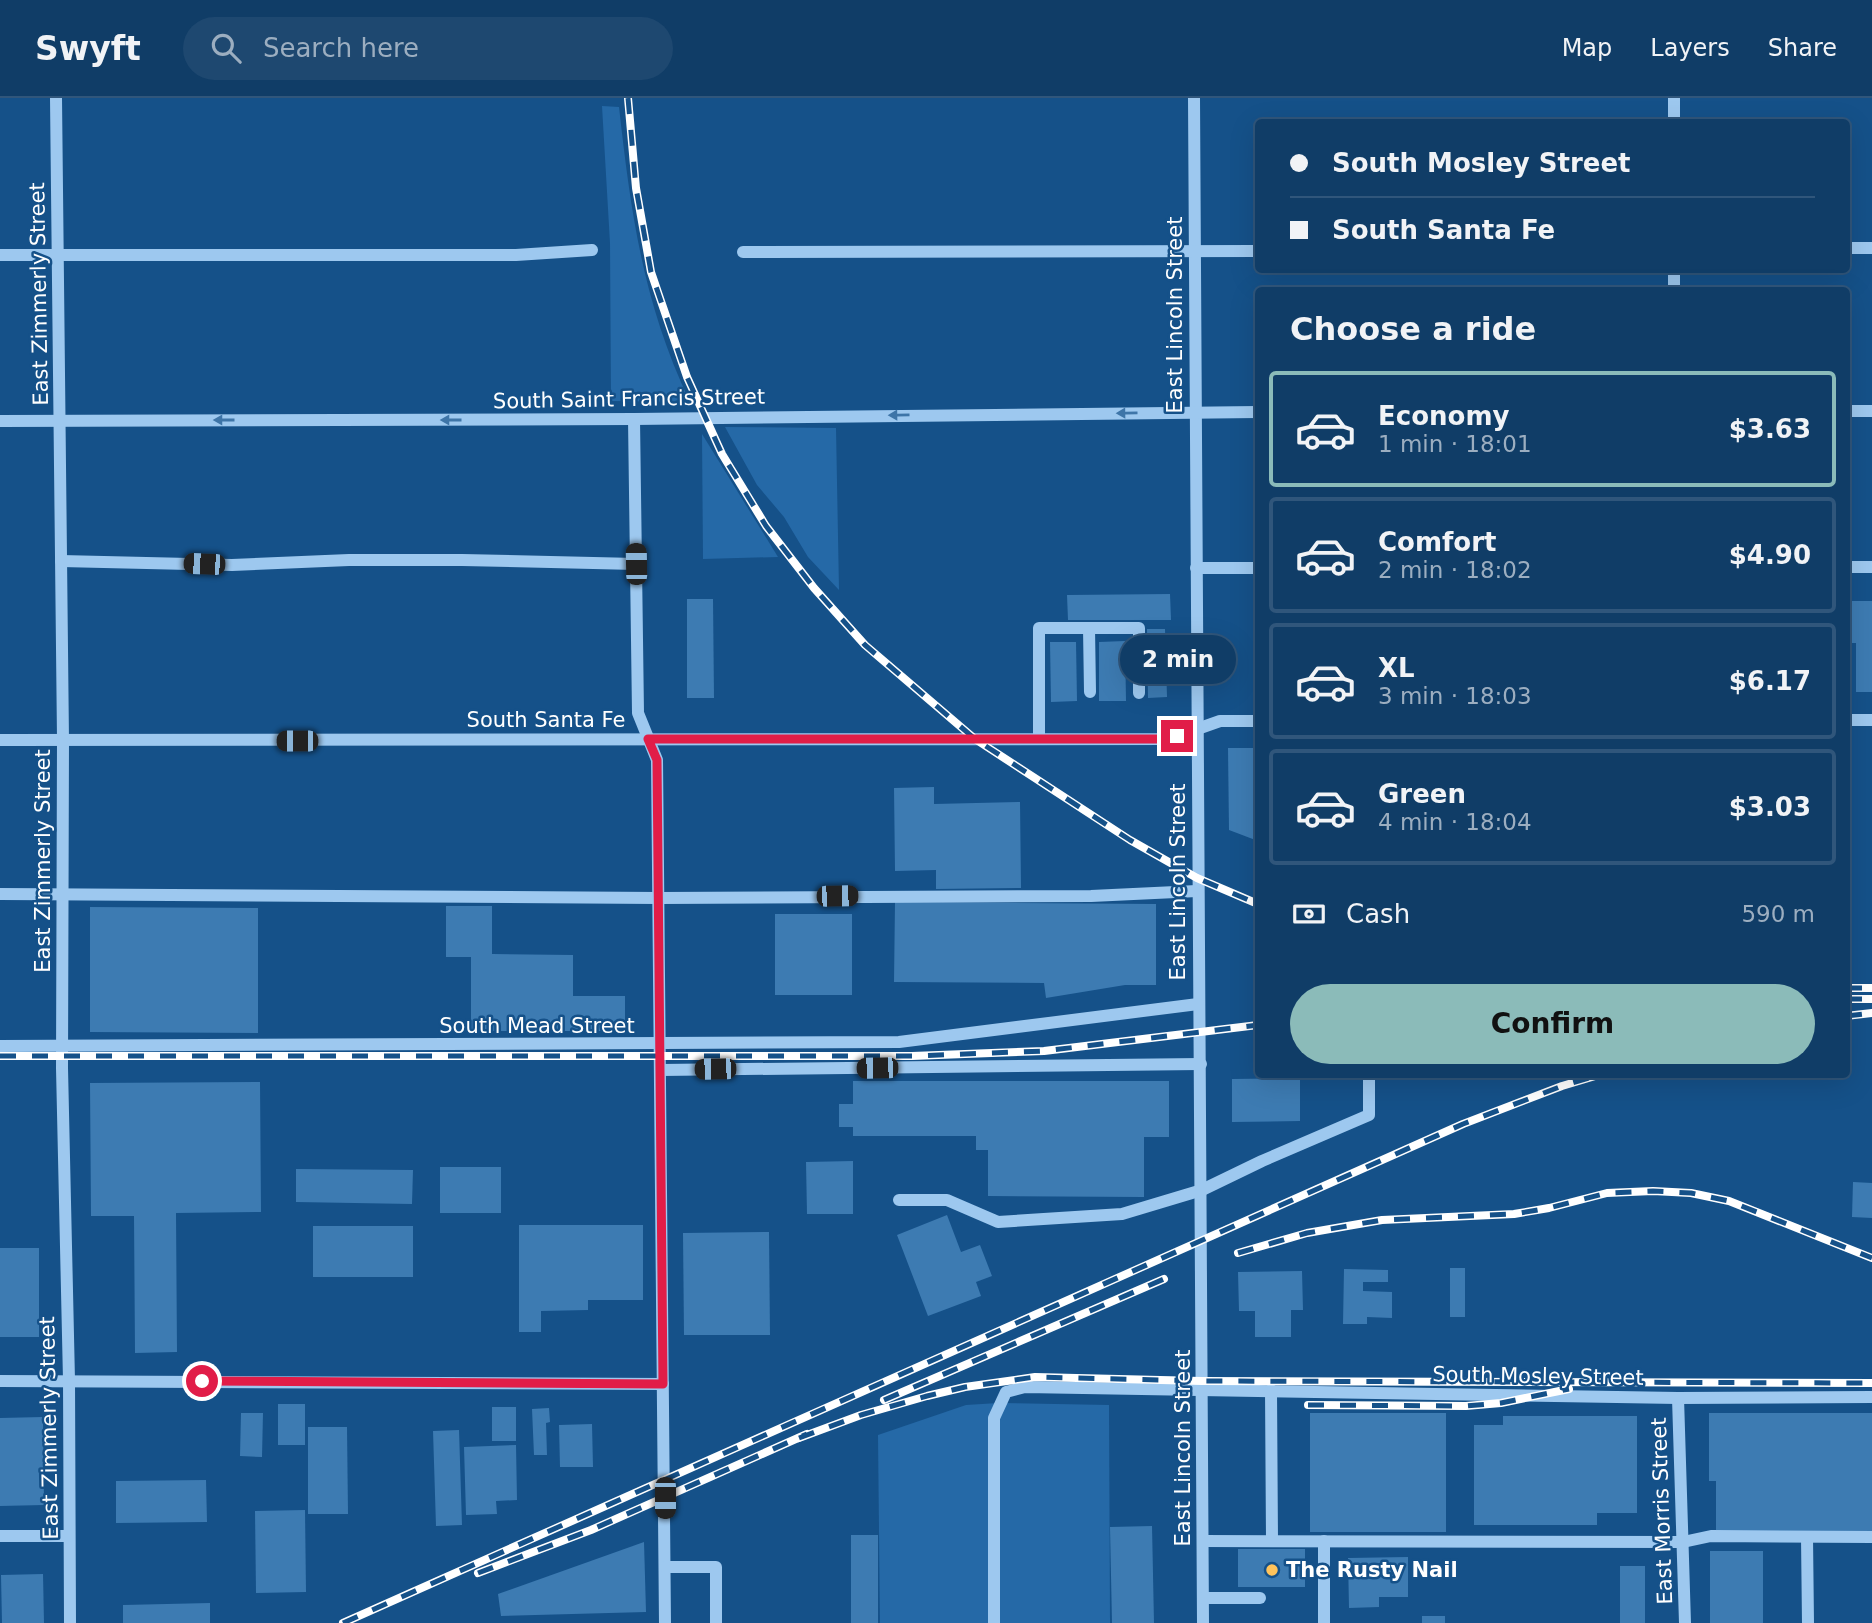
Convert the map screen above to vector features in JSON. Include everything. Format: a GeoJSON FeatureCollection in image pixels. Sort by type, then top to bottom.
{"type":"FeatureCollection","features":[{"type":"Feature","properties":{"kind":"street","name":"East Zimmerly Street"},"geometry":{"type":"LineString","coordinates":[[56,98],[63,740],[62,1046],[69,1380],[70,1623]]}},
{"type":"Feature","properties":{"kind":"street","name":"East Lincoln Street"},"geometry":{"type":"LineString","coordinates":[[1194,98],[1203,1623]]}},
{"type":"Feature","properties":{"kind":"street"},"geometry":{"type":"LineString","coordinates":[[1674,98],[1674,119]]}},
{"type":"Feature","properties":{"kind":"street"},"geometry":{"type":"LineString","coordinates":[[1850,248],[1872,248]]}},
{"type":"Feature","properties":{"kind":"street"},"geometry":{"type":"LineString","coordinates":[[0,256],[337,256],[414,253],[516,255],[592,250]]}},
{"type":"Feature","properties":{"kind":"street"},"geometry":{"type":"LineString","coordinates":[[743,252],[1255,251]]}},
{"type":"Feature","properties":{"kind":"street"},"geometry":{"type":"LineString","coordinates":[[1850,411],[1872,411]]}},
{"type":"Feature","properties":{"kind":"street","name":"South Saint Francis Street"},"geometry":{"type":"LineString","coordinates":[[0,421],[634,419],[1255,412]]}},
{"type":"Feature","properties":{"kind":"street"},"geometry":{"type":"LineString","coordinates":[[634,419],[638,713],[657,760],[665,1623]]}},
{"type":"Feature","properties":{"kind":"street"},"geometry":{"type":"LineString","coordinates":[[61,561],[232,565],[349,560],[636,564]]}},
{"type":"Feature","properties":{"kind":"street"},"geometry":{"type":"LineString","coordinates":[[1850,567],[1872,567]]}},
{"type":"Feature","properties":{"kind":"street"},"geometry":{"type":"LineString","coordinates":[[1196,568],[1255,568]]}},
{"type":"Feature","properties":{"kind":"street"},"geometry":{"type":"LineString","coordinates":[[1039,739],[1039,628],[1139,628],[1139,693]]}},
{"type":"Feature","properties":{"kind":"street"},"geometry":{"type":"LineString","coordinates":[[1089,628],[1090,692]]}},
{"type":"Feature","properties":{"kind":"street"},"geometry":{"type":"LineString","coordinates":[[1850,720],[1872,720]]}},
{"type":"Feature","properties":{"kind":"street","name":"South Santa Fe"},"geometry":{"type":"LineString","coordinates":[[0,740],[1169,739],[1220,721],[1255,721]]}},
{"type":"Feature","properties":{"kind":"street"},"geometry":{"type":"LineString","coordinates":[[0,894],[659,898],[1091,896],[1197,891]]}},
{"type":"Feature","properties":{"kind":"street","name":"South Mead Street"},"geometry":{"type":"LineString","coordinates":[[0,1046],[899,1042],[1198,1004]]}},
{"type":"Feature","properties":{"kind":"street"},"geometry":{"type":"LineString","coordinates":[[661,1070],[1201,1063]]}},
{"type":"Feature","properties":{"kind":"street"},"geometry":{"type":"LineString","coordinates":[[900,1200],[947,1200],[998,1223],[1122,1214],[1202,1190],[1369,1115],[1369,1078]]}},
{"type":"Feature","properties":{"kind":"street"},"geometry":{"type":"LineString","coordinates":[[0,1381],[663,1384]]}},
{"type":"Feature","properties":{"kind":"street","name":"South Mosley Street"},"geometry":{"type":"LineString","coordinates":[[994,1623],[994,1418],[1006,1392],[1025,1387],[1678,1398],[1872,1397]]}},
{"type":"Feature","properties":{"kind":"street"},"geometry":{"type":"LineString","coordinates":[[1270,1390],[1272,1541]]}},
{"type":"Feature","properties":{"kind":"street","name":"East Morris Street"},"geometry":{"type":"LineString","coordinates":[[1678,1398],[1685,1623]]}},
{"type":"Feature","properties":{"kind":"street"},"geometry":{"type":"LineString","coordinates":[[0,1536],[69,1536]]}},
{"type":"Feature","properties":{"kind":"street"},"geometry":{"type":"LineString","coordinates":[[1203,1541],[1683,1542],[1711,1536],[1872,1537]]}},
{"type":"Feature","properties":{"kind":"street"},"geometry":{"type":"LineString","coordinates":[[1807,1537],[1808,1623]]}},
{"type":"Feature","properties":{"kind":"street"},"geometry":{"type":"LineString","coordinates":[[1324,1541],[1324,1623]]}},
{"type":"Feature","properties":{"kind":"street"},"geometry":{"type":"LineString","coordinates":[[665,1567],[716,1567],[716,1623]]}},
{"type":"Feature","properties":{"kind":"street"},"geometry":{"type":"LineString","coordinates":[[1203,1598],[1260,1598]]}},
{"type":"Feature","properties":{"kind":"shaded area"},"geometry":{"type":"Polygon","coordinates":[[[602,106],[619,107],[641,258],[661,329],[690,402],[611,401],[610,243],[602,106]]]}},
{"type":"Feature","properties":{"kind":"shaded area"},"geometry":{"type":"Polygon","coordinates":[[[725,427],[836,428],[839,590],[808,557],[784,517],[757,485],[725,427]]]}},
{"type":"Feature","properties":{"kind":"shaded area"},"geometry":{"type":"Polygon","coordinates":[[[702,434],[778,557],[703,559],[702,434]]]}},
{"type":"Feature","properties":{"kind":"shaded area"},"geometry":{"type":"Polygon","coordinates":[[[966,1405],[1109,1405],[1110,1623],[880,1623],[878,1435],[966,1405]]]}},
{"type":"Feature","properties":{"kind":"building"},"geometry":{"type":"Polygon","coordinates":[[[1170,594],[1171,620],[1068,620],[1067,595],[1170,594]]]}},
{"type":"Feature","properties":{"kind":"building"},"geometry":{"type":"Polygon","coordinates":[[[687,599],[713,599],[714,698],[687,698],[687,599]]]}},
{"type":"Feature","properties":{"kind":"building"},"geometry":{"type":"Polygon","coordinates":[[[1850,601],[1872,601],[1872,692],[1856,692],[1856,643],[1850,643],[1850,601]]]}},
{"type":"Feature","properties":{"kind":"building"},"geometry":{"type":"Polygon","coordinates":[[[1147,629],[1165,629],[1167,697],[1148,698],[1147,629]]]}},
{"type":"Feature","properties":{"kind":"building"},"geometry":{"type":"Polygon","coordinates":[[[1125,641],[1126,701],[1099,701],[1099,642],[1125,641]]]}},
{"type":"Feature","properties":{"kind":"building"},"geometry":{"type":"Polygon","coordinates":[[[1050,642],[1076,642],[1077,701],[1051,702],[1050,642]]]}},
{"type":"Feature","properties":{"kind":"building"},"geometry":{"type":"Polygon","coordinates":[[[1228,748],[1255,748],[1255,840],[1229,830],[1228,748]]]}},
{"type":"Feature","properties":{"kind":"building"},"geometry":{"type":"Polygon","coordinates":[[[934,787],[934,804],[1020,802],[1021,888],[936,889],[936,870],[895,871],[894,788],[934,787]]]}},
{"type":"Feature","properties":{"kind":"building"},"geometry":{"type":"Polygon","coordinates":[[[895,902],[1156,904],[1156,985],[1125,985],[1046,998],[1044,983],[894,982],[895,902]]]}},
{"type":"Feature","properties":{"kind":"building"},"geometry":{"type":"Polygon","coordinates":[[[446,906],[492,906],[492,954],[573,955],[573,996],[625,996],[625,1031],[471,1031],[471,957],[446,957],[446,906]]]}},
{"type":"Feature","properties":{"kind":"building"},"geometry":{"type":"Polygon","coordinates":[[[90,907],[258,908],[258,1033],[90,1032],[90,907]]]}},
{"type":"Feature","properties":{"kind":"building"},"geometry":{"type":"Polygon","coordinates":[[[775,914],[852,914],[852,995],[775,995],[775,914]]]}},
{"type":"Feature","properties":{"kind":"building"},"geometry":{"type":"Polygon","coordinates":[[[1300,1078],[1300,1121],[1232,1122],[1232,1079],[1300,1078]]]}},
{"type":"Feature","properties":{"kind":"building"},"geometry":{"type":"Polygon","coordinates":[[[853,1081],[1169,1081],[1169,1137],[1144,1137],[1144,1197],[988,1196],[988,1150],[976,1150],[976,1136],[853,1136],[853,1127],[839,1127],[839,1104],[853,1104],[853,1081]]]}},
{"type":"Feature","properties":{"kind":"building"},"geometry":{"type":"Polygon","coordinates":[[[260,1082],[261,1212],[176,1213],[177,1352],[135,1353],[134,1216],[91,1216],[90,1083],[260,1082]]]}},
{"type":"Feature","properties":{"kind":"building"},"geometry":{"type":"Polygon","coordinates":[[[853,1161],[853,1214],[807,1214],[806,1162],[853,1161]]]}},
{"type":"Feature","properties":{"kind":"building"},"geometry":{"type":"Polygon","coordinates":[[[440,1167],[501,1167],[501,1213],[440,1213],[440,1167]]]}},
{"type":"Feature","properties":{"kind":"building"},"geometry":{"type":"Polygon","coordinates":[[[296,1169],[413,1170],[412,1204],[296,1202],[296,1169]]]}},
{"type":"Feature","properties":{"kind":"building"},"geometry":{"type":"Polygon","coordinates":[[[1853,1182],[1872,1183],[1872,1218],[1852,1217],[1853,1182]]]}},
{"type":"Feature","properties":{"kind":"building"},"geometry":{"type":"Polygon","coordinates":[[[947,1215],[961,1252],[980,1245],[992,1276],[976,1282],[981,1296],[928,1316],[897,1235],[947,1215]]]}},
{"type":"Feature","properties":{"kind":"building"},"geometry":{"type":"Polygon","coordinates":[[[519,1225],[643,1225],[643,1300],[588,1300],[588,1310],[541,1311],[541,1332],[519,1332],[519,1225]]]}},
{"type":"Feature","properties":{"kind":"building"},"geometry":{"type":"Polygon","coordinates":[[[313,1226],[413,1226],[413,1277],[313,1277],[313,1226]]]}},
{"type":"Feature","properties":{"kind":"building"},"geometry":{"type":"Polygon","coordinates":[[[769,1232],[770,1335],[684,1335],[683,1233],[769,1232]]]}},
{"type":"Feature","properties":{"kind":"building"},"geometry":{"type":"Polygon","coordinates":[[[0,1248],[39,1248],[39,1337],[0,1337],[0,1248]]]}},
{"type":"Feature","properties":{"kind":"building"},"geometry":{"type":"Polygon","coordinates":[[[1450,1268],[1465,1268],[1465,1317],[1450,1317],[1450,1268]]]}},
{"type":"Feature","properties":{"kind":"building"},"geometry":{"type":"Polygon","coordinates":[[[1344,1269],[1388,1270],[1388,1282],[1363,1282],[1363,1291],[1392,1292],[1392,1318],[1367,1317],[1367,1324],[1343,1324],[1344,1269]]]}},
{"type":"Feature","properties":{"kind":"building"},"geometry":{"type":"Polygon","coordinates":[[[1302,1271],[1303,1310],[1291,1310],[1291,1337],[1255,1337],[1255,1311],[1239,1311],[1238,1272],[1302,1271]]]}},
{"type":"Feature","properties":{"kind":"building"},"geometry":{"type":"Polygon","coordinates":[[[278,1404],[305,1404],[305,1445],[278,1445],[278,1404]]]}},
{"type":"Feature","properties":{"kind":"building"},"geometry":{"type":"Polygon","coordinates":[[[492,1407],[516,1407],[516,1441],[492,1441],[492,1407]]]}},
{"type":"Feature","properties":{"kind":"building"},"geometry":{"type":"Polygon","coordinates":[[[549,1408],[550,1422],[546,1423],[547,1455],[534,1455],[532,1409],[549,1408]]]}},
{"type":"Feature","properties":{"kind":"building"},"geometry":{"type":"Polygon","coordinates":[[[241,1413],[263,1413],[262,1457],[240,1456],[241,1413]]]}},
{"type":"Feature","properties":{"kind":"building"},"geometry":{"type":"Polygon","coordinates":[[[1310,1413],[1446,1413],[1446,1532],[1310,1532],[1310,1413]]]}},
{"type":"Feature","properties":{"kind":"building"},"geometry":{"type":"Polygon","coordinates":[[[1709,1413],[1872,1413],[1872,1531],[1716,1531],[1716,1481],[1709,1481],[1709,1413]]]}},
{"type":"Feature","properties":{"kind":"building"},"geometry":{"type":"Polygon","coordinates":[[[1503,1416],[1637,1416],[1637,1513],[1597,1513],[1597,1525],[1474,1525],[1474,1425],[1503,1425],[1503,1416]]]}},
{"type":"Feature","properties":{"kind":"building"},"geometry":{"type":"Polygon","coordinates":[[[43,1417],[44,1505],[0,1506],[0,1418],[43,1417]]]}},
{"type":"Feature","properties":{"kind":"building"},"geometry":{"type":"Polygon","coordinates":[[[592,1424],[593,1467],[560,1467],[559,1425],[592,1424]]]}},
{"type":"Feature","properties":{"kind":"building"},"geometry":{"type":"Polygon","coordinates":[[[308,1427],[347,1427],[348,1514],[308,1514],[308,1427]]]}},
{"type":"Feature","properties":{"kind":"building"},"geometry":{"type":"Polygon","coordinates":[[[459,1430],[462,1525],[436,1526],[433,1431],[459,1430]]]}},
{"type":"Feature","properties":{"kind":"building"},"geometry":{"type":"Polygon","coordinates":[[[516,1445],[517,1500],[496,1501],[497,1514],[466,1515],[464,1447],[516,1445]]]}},
{"type":"Feature","properties":{"kind":"building"},"geometry":{"type":"Polygon","coordinates":[[[206,1480],[207,1522],[116,1523],[116,1481],[206,1480]]]}},
{"type":"Feature","properties":{"kind":"building"},"geometry":{"type":"Polygon","coordinates":[[[305,1510],[306,1592],[256,1593],[255,1511],[305,1510]]]}},
{"type":"Feature","properties":{"kind":"building"},"geometry":{"type":"Polygon","coordinates":[[[1152,1526],[1154,1623],[1112,1623],[1110,1527],[1152,1526]]]}},
{"type":"Feature","properties":{"kind":"building"},"geometry":{"type":"Polygon","coordinates":[[[851,1535],[878,1535],[878,1623],[851,1623],[851,1535]]]}},
{"type":"Feature","properties":{"kind":"building"},"geometry":{"type":"Polygon","coordinates":[[[644,1542],[646,1612],[501,1616],[498,1594],[644,1542]]]}},
{"type":"Feature","properties":{"kind":"building"},"geometry":{"type":"Polygon","coordinates":[[[1238,1549],[1305,1549],[1305,1587],[1238,1587],[1238,1549]]]}},
{"type":"Feature","properties":{"kind":"building"},"geometry":{"type":"Polygon","coordinates":[[[1710,1551],[1763,1551],[1763,1623],[1710,1623],[1710,1551]]]}},
{"type":"Feature","properties":{"kind":"building"},"geometry":{"type":"Polygon","coordinates":[[[1408,1557],[1408,1597],[1379,1597],[1379,1607],[1349,1608],[1348,1558],[1408,1557]]]}},
{"type":"Feature","properties":{"kind":"building"},"geometry":{"type":"Polygon","coordinates":[[[1620,1566],[1645,1566],[1645,1623],[1620,1623],[1620,1566]]]}},
{"type":"Feature","properties":{"kind":"building"},"geometry":{"type":"Polygon","coordinates":[[[43,1574],[44,1623],[2,1623],[1,1575],[43,1574]]]}},
{"type":"Feature","properties":{"kind":"building"},"geometry":{"type":"Polygon","coordinates":[[[210,1603],[210,1623],[123,1623],[123,1605],[210,1603]]]}},
{"type":"Feature","properties":{"kind":"building"},"geometry":{"type":"Polygon","coordinates":[[[1422,1616],[1445,1616],[1445,1623],[1422,1623],[1422,1616]]]}},
{"type":"Feature","properties":{"kind":"railway"},"geometry":{"type":"LineString","coordinates":[[628,98],[636,188],[651,272],[687,377],[722,454],[766,526],[814,588],[865,645],[975,739],[1130,840],[1197,878],[1255,903]]}},
{"type":"Feature","properties":{"kind":"railway"},"geometry":{"type":"LineString","coordinates":[[1850,988],[1872,988]]}},
{"type":"Feature","properties":{"kind":"railway"},"geometry":{"type":"LineString","coordinates":[[1850,999],[1872,999]]}},
{"type":"Feature","properties":{"kind":"railway"},"geometry":{"type":"LineString","coordinates":[[1850,1016],[1872,1013]]}},
{"type":"Feature","properties":{"kind":"railway"},"geometry":{"type":"LineString","coordinates":[[0,1056],[912,1056],[1044,1051],[1255,1025]]}},
{"type":"Feature","properties":{"kind":"railway"},"geometry":{"type":"LineString","coordinates":[[343,1623],[1463,1124],[1589,1078]]}},
{"type":"Feature","properties":{"kind":"railway"},"geometry":{"type":"LineString","coordinates":[[1238,1253],[1307,1233],[1382,1220],[1514,1214],[1607,1193],[1653,1191],[1691,1193],[1729,1201],[1872,1258]]}},
{"type":"Feature","properties":{"kind":"railway"},"geometry":{"type":"LineString","coordinates":[[884,1400],[1164,1279]]}},
{"type":"Feature","properties":{"kind":"railway"},"geometry":{"type":"LineString","coordinates":[[799,1438],[861,1415],[927,1396],[965,1387],[1035,1377],[1202,1381],[1872,1383]]}},
{"type":"Feature","properties":{"kind":"railway"},"geometry":{"type":"LineString","coordinates":[[1308,1405],[1466,1406],[1501,1403],[1569,1389]]}},
{"type":"Feature","properties":{"kind":"railway"},"geometry":{"type":"LineString","coordinates":[[478,1573],[591,1530],[807,1434]]}},
{"type":"Feature","properties":{"kind":"place","name":"The Rusty Nail"},"geometry":{"type":"Point","coordinates":[1272,1570]}},
{"type":"Feature","properties":{"kind":"route"},"geometry":{"type":"LineString","coordinates":[[202,1381],[663,1384],[657,760],[648,739],[1169,739],[1177,736]]}}]}
